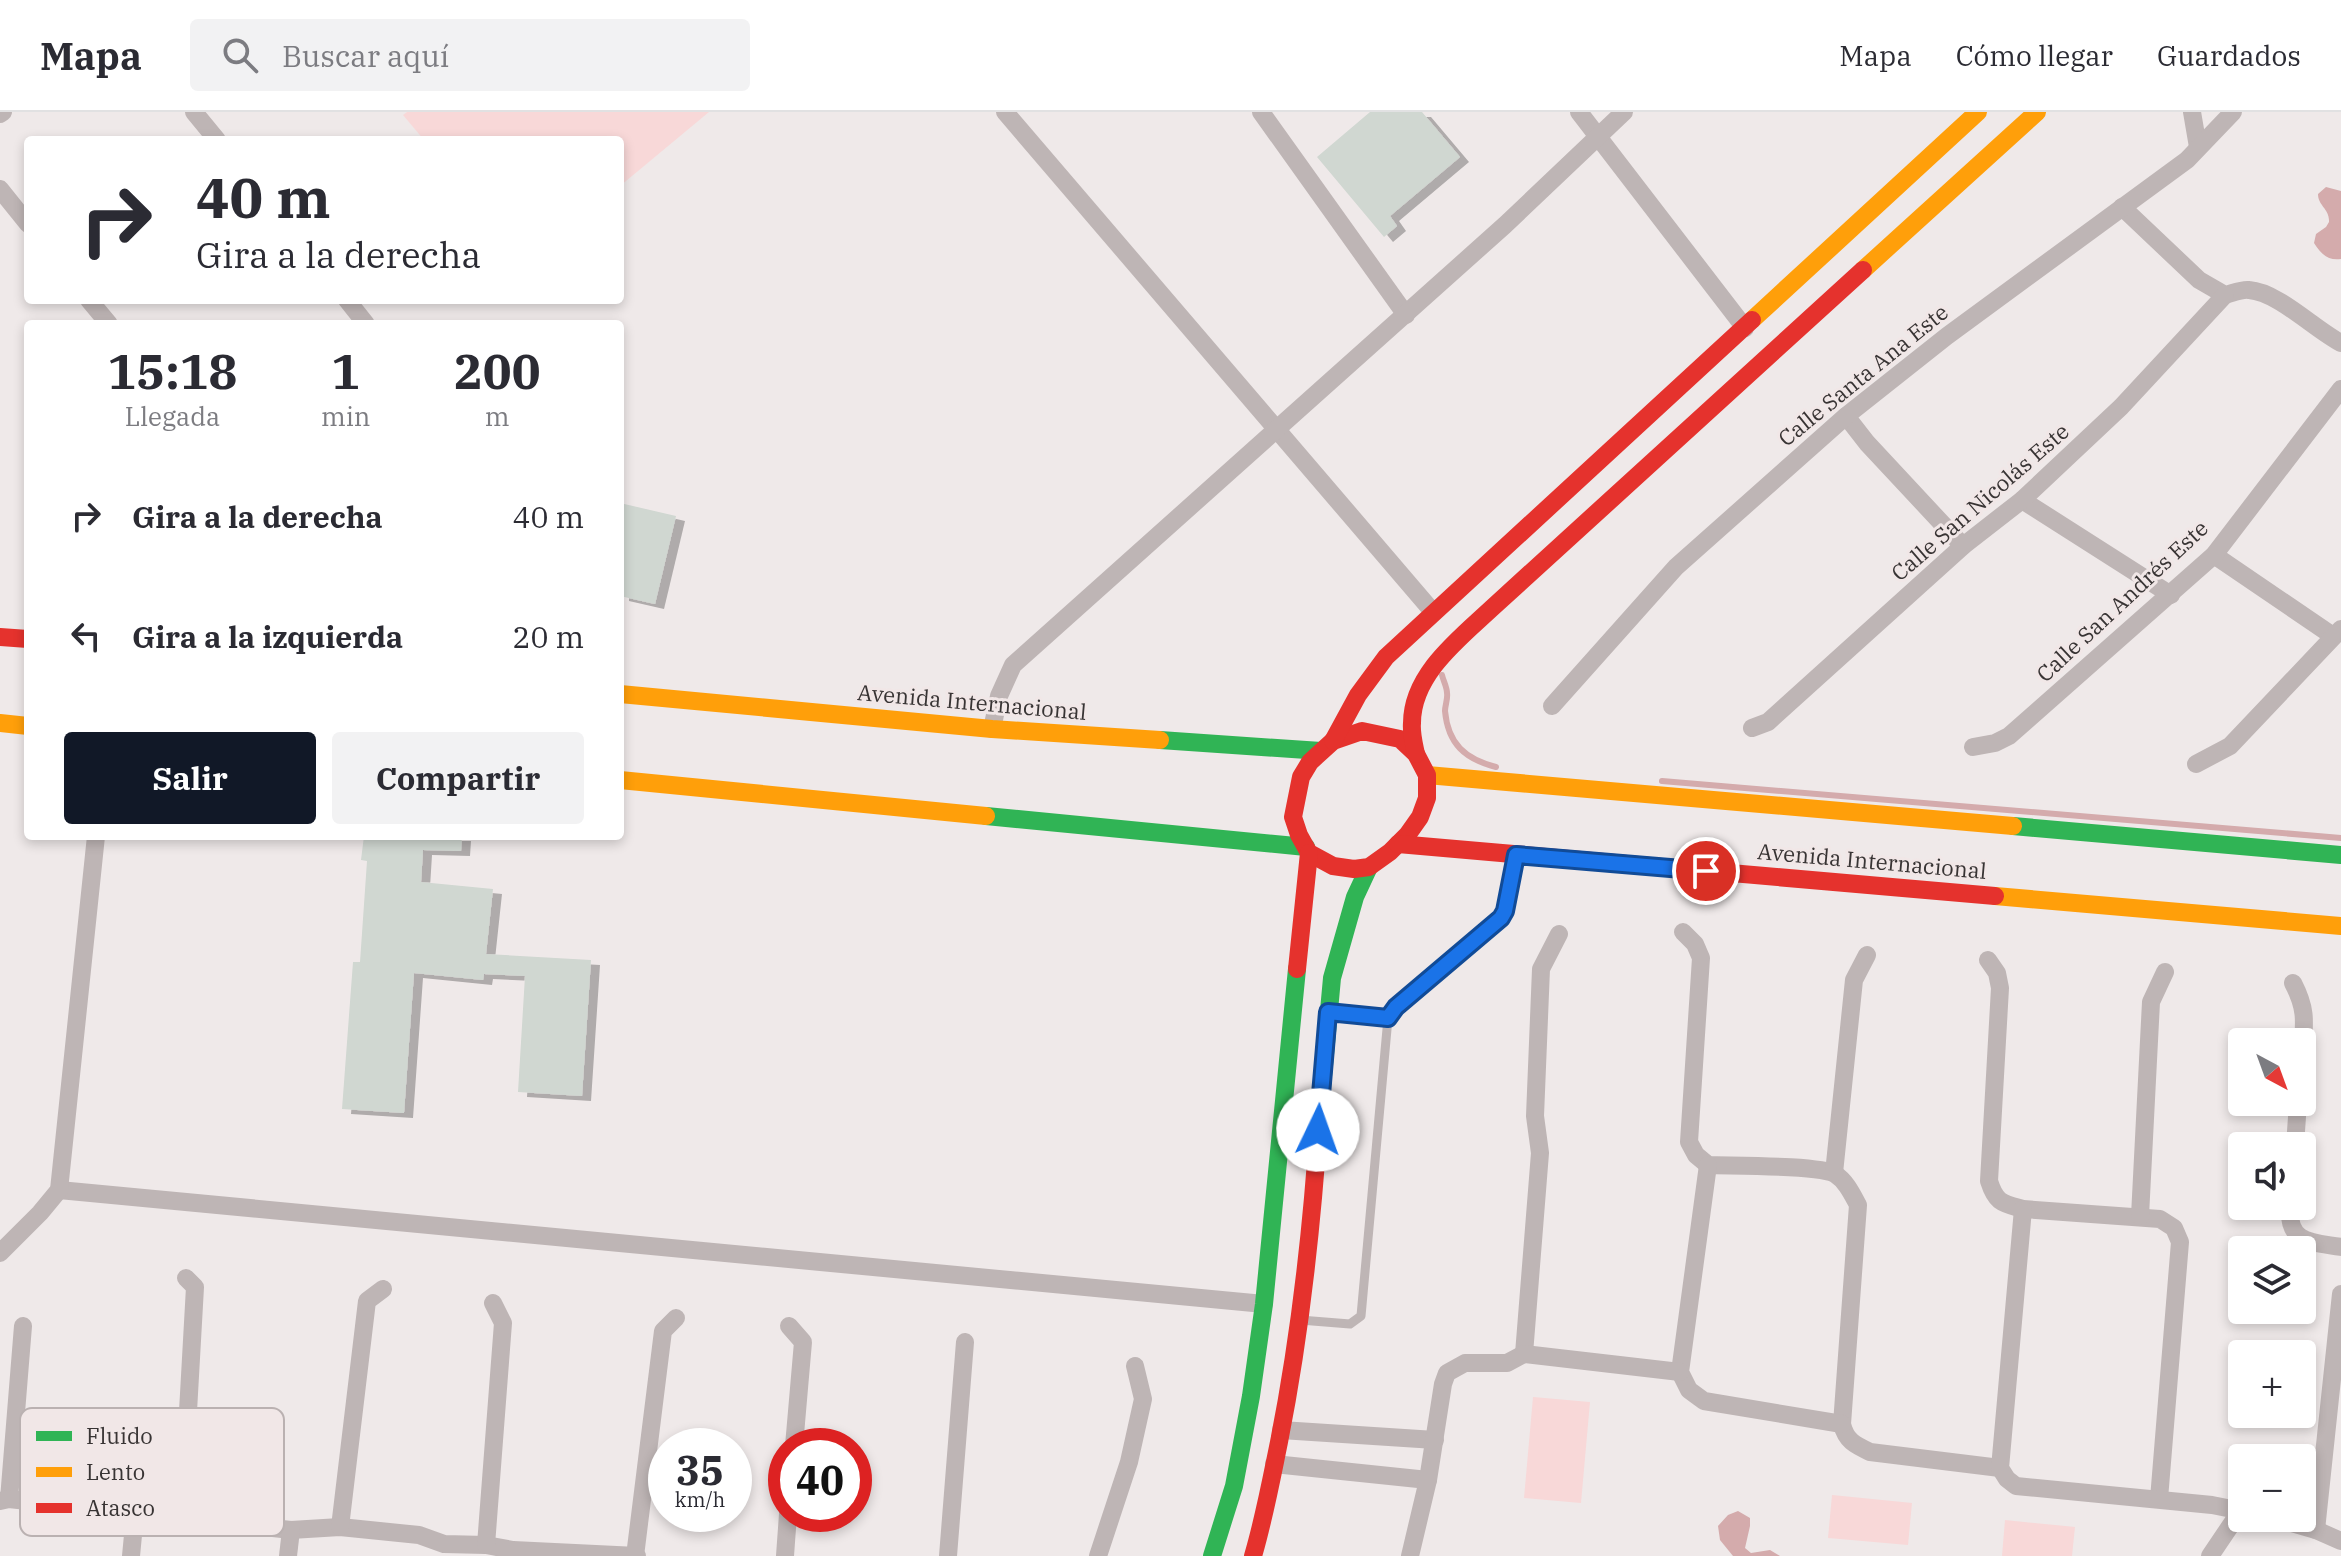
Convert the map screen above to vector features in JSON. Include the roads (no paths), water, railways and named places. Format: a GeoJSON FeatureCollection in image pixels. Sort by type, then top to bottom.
{"type":"FeatureCollection","features":[{"type":"Feature","properties":{"kind":"main road"},"geometry":{"type":"LineString","coordinates":[[1212,1556],[1234,1486],[1264,1304],[1306,902],[1307,850],[1293,817],[1301,777],[1327,746],[1386,657],[1745,328],[1981,131],[2037,112]]}},
{"type":"Feature","properties":{"kind":"main road"},"geometry":{"type":"LineString","coordinates":[[1253,1556],[1281,1430],[1299,1320],[1315,1182],[1321,1077],[1332,978],[1355,897],[1369,867],[1408,834],[1420,817],[1427,798],[1427,775],[1416,754],[1412,731],[1415,705],[1427,673],[1981,131]]}},
{"type":"Feature","properties":{"kind":"main road"},"geometry":{"type":"LineString","coordinates":[[0,637],[24,639]]}},
{"type":"Feature","properties":{"kind":"main road","name":"Avenida Internacional"},"geometry":{"type":"LineString","coordinates":[[624,694],[992,729],[1327,746]]}},
{"type":"Feature","properties":{"kind":"main road"},"geometry":{"type":"LineString","coordinates":[[0,723],[24,726]]}},
{"type":"Feature","properties":{"kind":"main road"},"geometry":{"type":"LineString","coordinates":[[1327,746],[1362,731],[1400,739],[1416,754]]}},
{"type":"Feature","properties":{"kind":"main road"},"geometry":{"type":"LineString","coordinates":[[1427,775],[2341,855]]}},
{"type":"Feature","properties":{"kind":"main road"},"geometry":{"type":"LineString","coordinates":[[624,780],[1307,850],[1333,866],[1354,869],[1369,867]]}},
{"type":"Feature","properties":{"kind":"main road","name":"Avenida Internacional"},"geometry":{"type":"LineString","coordinates":[[1398,844],[2341,926]]}},
{"type":"Feature","properties":{"kind":"main road"},"geometry":{"type":"LineString","coordinates":[[1287,1075],[1321,1077]]}},
{"type":"Feature","properties":{"kind":"main road"},"geometry":{"type":"LineString","coordinates":[[1224,1556],[1230,1537],[1226,1512]]}},
{"type":"Feature","properties":{"kind":"street"},"geometry":{"type":"LineString","coordinates":[[194,112],[214,136]]}},
{"type":"Feature","properties":{"kind":"street"},"geometry":{"type":"LineString","coordinates":[[1005,112],[1433,612]]}},
{"type":"Feature","properties":{"kind":"street"},"geometry":{"type":"LineString","coordinates":[[1261,112],[1406,315]]}},
{"type":"Feature","properties":{"kind":"street"},"geometry":{"type":"LineString","coordinates":[[1579,112],[1745,328]]}},
{"type":"Feature","properties":{"kind":"street"},"geometry":{"type":"LineString","coordinates":[[992,729],[999,696],[1013,665],[1406,315],[1624,112]]}},
{"type":"Feature","properties":{"kind":"street"},"geometry":{"type":"LineString","coordinates":[[2192,112],[2198,147]]}},
{"type":"Feature","properties":{"kind":"street","name":"Calle Santa Ana Este"},"geometry":{"type":"LineString","coordinates":[[1552,706],[1676,567],[1846,416],[1947,336],[2187,160],[2232,113]]}},
{"type":"Feature","properties":{"kind":"street"},"geometry":{"type":"LineString","coordinates":[[0,189],[24,219]]}},
{"type":"Feature","properties":{"kind":"street"},"geometry":{"type":"LineString","coordinates":[[2122,207],[2199,280],[2225,295],[2247,289],[2268,294],[2341,343]]}},
{"type":"Feature","properties":{"kind":"street","name":"Calle San Nicolás Este"},"geometry":{"type":"LineString","coordinates":[[1752,728],[1768,722],[1963,546],[2022,500],[2121,407],[2225,295]]}},
{"type":"Feature","properties":{"kind":"street"},"geometry":{"type":"LineString","coordinates":[[92,304],[106,320]]}},
{"type":"Feature","properties":{"kind":"street"},"geometry":{"type":"LineString","coordinates":[[350,304],[363,320]]}},
{"type":"Feature","properties":{"kind":"street","name":"Calle San Andrés Este"},"geometry":{"type":"LineString","coordinates":[[1973,747],[1995,743],[2009,736],[2214,555],[2341,389]]}},
{"type":"Feature","properties":{"kind":"street"},"geometry":{"type":"LineString","coordinates":[[1846,416],[1867,443],[1963,546]]}},
{"type":"Feature","properties":{"kind":"street"},"geometry":{"type":"LineString","coordinates":[[2022,500],[2171,595]]}},
{"type":"Feature","properties":{"kind":"street"},"geometry":{"type":"LineString","coordinates":[[2196,764],[2230,746],[2337,633],[2214,555]]}},
{"type":"Feature","properties":{"kind":"street"},"geometry":{"type":"LineString","coordinates":[[0,1253],[59,1190],[96,840]]}},
{"type":"Feature","properties":{"kind":"street"},"geometry":{"type":"LineString","coordinates":[[1683,932],[1695,944],[1701,958],[1689,1142],[1696,1155],[1708,1165],[1810,1169],[1834,1173],[1847,1186],[1858,1205],[1842,1424],[1844,1434],[1851,1444],[1870,1452],[2000,1468]]}},
{"type":"Feature","properties":{"kind":"street"},"geometry":{"type":"LineString","coordinates":[[1524,1354],[1540,1153],[1535,1116],[1541,969],[1559,934]]}},
{"type":"Feature","properties":{"kind":"street"},"geometry":{"type":"LineString","coordinates":[[1834,1173],[1854,980],[1867,955]]}},
{"type":"Feature","properties":{"kind":"street"},"geometry":{"type":"LineString","coordinates":[[1988,960],[1997,973],[2000,988],[1989,1181],[1993,1193],[2001,1203],[2023,1209],[2160,1219],[2174,1228],[2180,1242],[2159,1499]]}},
{"type":"Feature","properties":{"kind":"street"},"geometry":{"type":"LineString","coordinates":[[2140,1216],[2151,1002],[2165,972]]}},
{"type":"Feature","properties":{"kind":"street"},"geometry":{"type":"LineString","coordinates":[[2293,983],[2305,1012],[2304,1028]]}},
{"type":"Feature","properties":{"kind":"street"},"geometry":{"type":"LineString","coordinates":[[1708,1165],[1680,1372],[1689,1390],[1704,1401],[1842,1424]]}},
{"type":"Feature","properties":{"kind":"street"},"geometry":{"type":"LineString","coordinates":[[59,1190],[1264,1304]]}},
{"type":"Feature","properties":{"kind":"street"},"geometry":{"type":"LineString","coordinates":[[2023,1209],[2000,1468],[2007,1479],[2016,1486],[2228,1508]]}},
{"type":"Feature","properties":{"kind":"street"},"geometry":{"type":"LineString","coordinates":[[2289,1220],[2295,1232],[2305,1241],[2341,1247]]}},
{"type":"Feature","properties":{"kind":"street"},"geometry":{"type":"LineString","coordinates":[[186,1278],[195,1287],[188,1408]]}},
{"type":"Feature","properties":{"kind":"street"},"geometry":{"type":"LineString","coordinates":[[340,1527],[367,1301],[383,1289]]}},
{"type":"Feature","properties":{"kind":"street"},"geometry":{"type":"LineString","coordinates":[[2341,1294],[2316,1530],[2341,1541]]}},
{"type":"Feature","properties":{"kind":"street"},"geometry":{"type":"LineString","coordinates":[[486,1545],[503,1323],[493,1303]]}},
{"type":"Feature","properties":{"kind":"street"},"geometry":{"type":"LineString","coordinates":[[284,1529],[340,1527],[419,1535],[444,1550],[486,1545],[513,1550],[636,1556],[663,1331],[676,1318]]}},
{"type":"Feature","properties":{"kind":"street"},"geometry":{"type":"LineString","coordinates":[[5,1500],[23,1326]]}},
{"type":"Feature","properties":{"kind":"street"},"geometry":{"type":"LineString","coordinates":[[789,1326],[803,1342],[796,1428]]}},
{"type":"Feature","properties":{"kind":"street"},"geometry":{"type":"LineString","coordinates":[[948,1556],[965,1342]]}},
{"type":"Feature","properties":{"kind":"street"},"geometry":{"type":"LineString","coordinates":[[1410,1556],[1428,1480],[1447,1373],[1465,1363],[1507,1363],[1524,1354],[1680,1372]]}},
{"type":"Feature","properties":{"kind":"street"},"geometry":{"type":"LineString","coordinates":[[1098,1556],[1129,1462],[1143,1399],[1135,1366]]}},
{"type":"Feature","properties":{"kind":"street"},"geometry":{"type":"LineString","coordinates":[[1281,1430],[1435,1440]]}},
{"type":"Feature","properties":{"kind":"street"},"geometry":{"type":"LineString","coordinates":[[1274,1464],[1428,1480]]}},
{"type":"Feature","properties":{"kind":"street"},"geometry":{"type":"LineString","coordinates":[[2210,1556],[2228,1529]]}},
{"type":"Feature","properties":{"kind":"street"},"geometry":{"type":"LineString","coordinates":[[288,1556],[291,1530]]}},
{"type":"Feature","properties":{"kind":"street"},"geometry":{"type":"LineString","coordinates":[[785,1556],[787,1532]]}},
{"type":"Feature","properties":{"kind":"street"},"geometry":{"type":"LineString","coordinates":[[131,1556],[133,1536]]}},
{"type":"Feature","properties":{"kind":"lane"},"geometry":{"type":"LineString","coordinates":[[1299,1320],[1350,1324],[1361,1316],[1388,1018],[1396,1007],[1501,918],[1516,855]]}},
{"type":"Feature","properties":{"kind":"lane"},"geometry":{"type":"LineString","coordinates":[[1328,1012],[1388,1018]]}},
{"type":"Feature","properties":{"kind":"waterway"},"geometry":{"type":"LineString","coordinates":[[1442,675],[1447,691],[1447,723],[1454,741],[1475,760],[1496,767]]}},
{"type":"Feature","properties":{"kind":"waterway"},"geometry":{"type":"LineString","coordinates":[[1662,781],[2341,838]]}}]}
